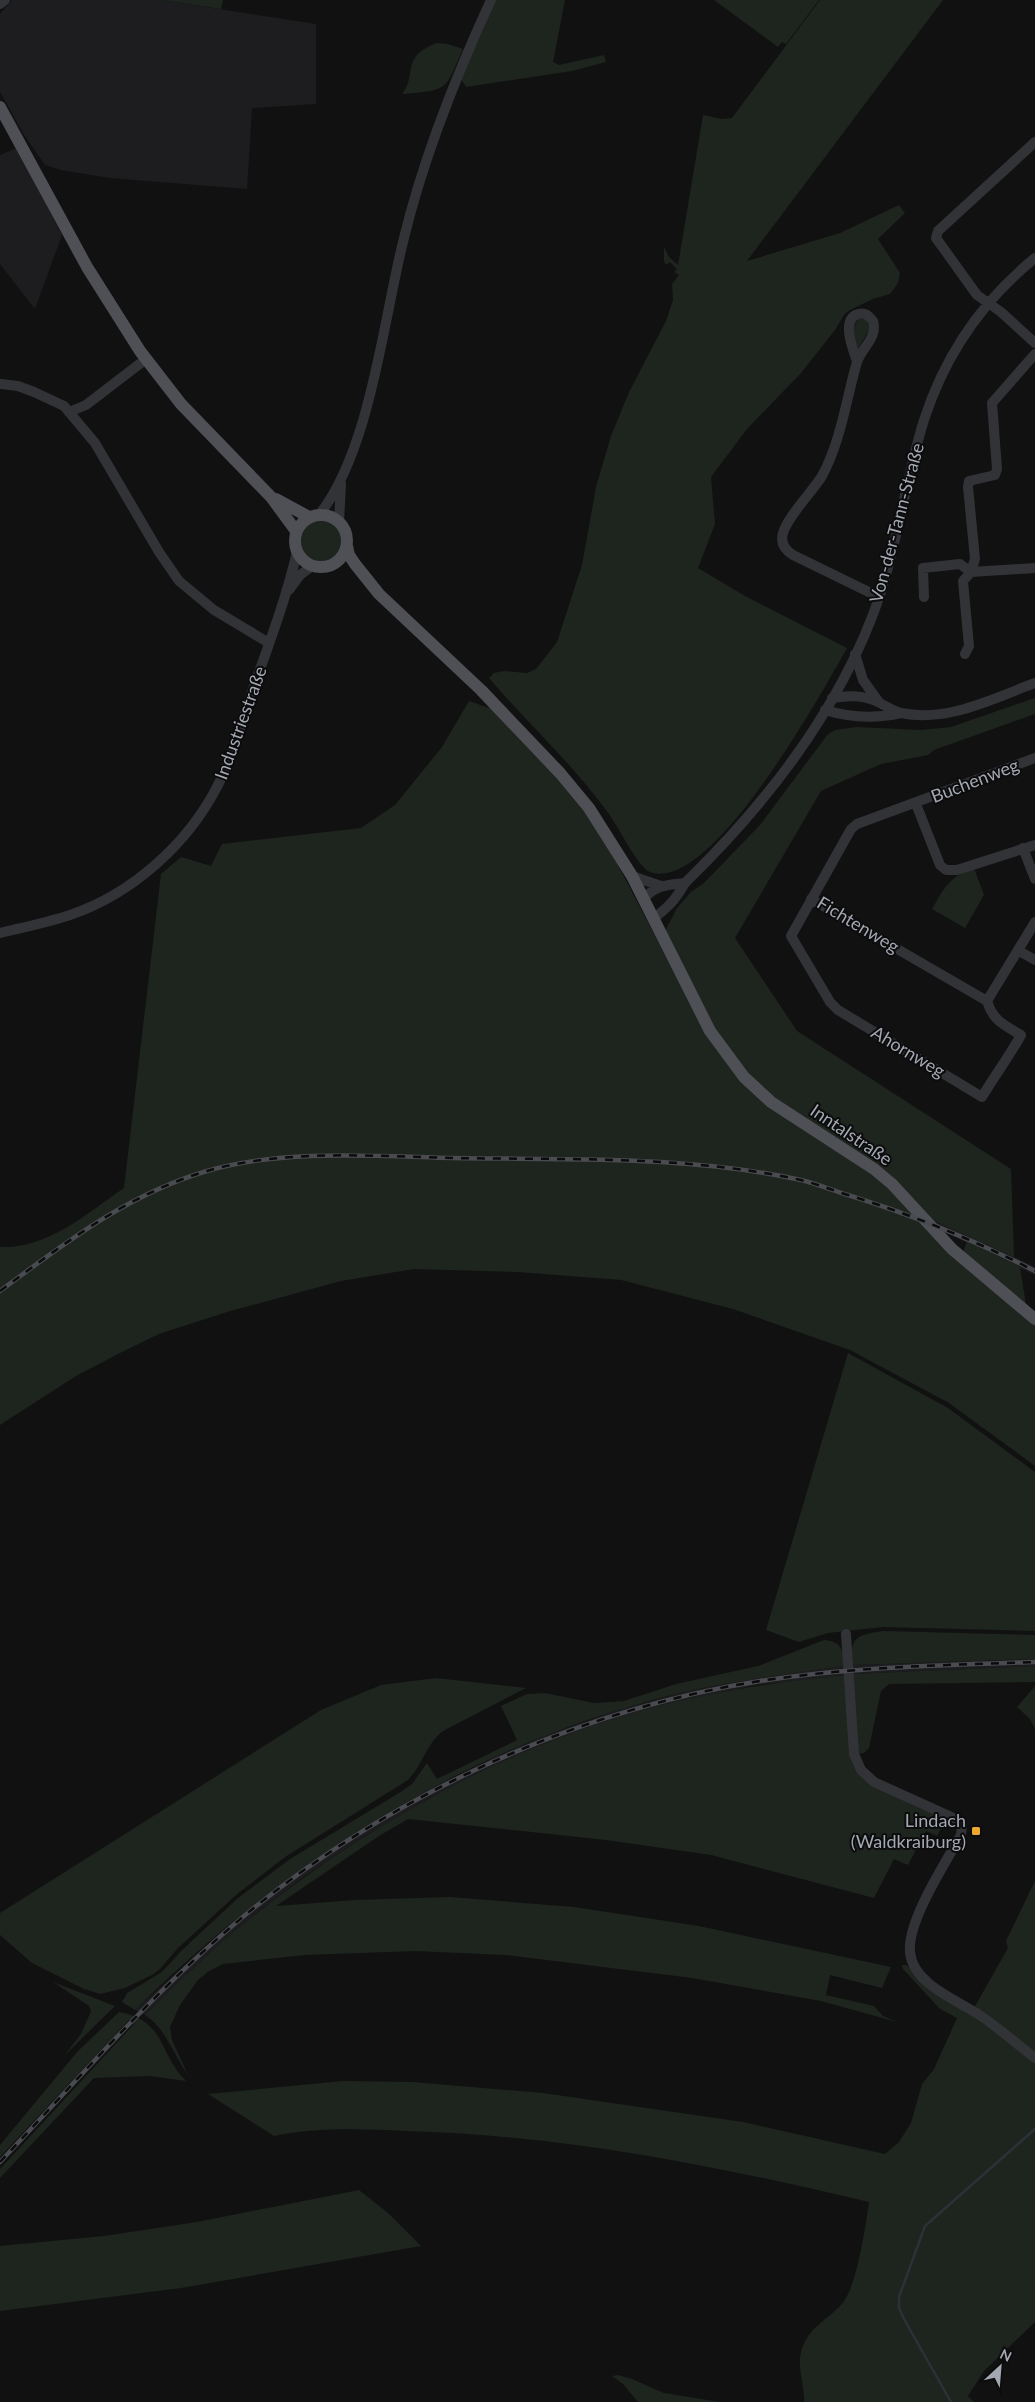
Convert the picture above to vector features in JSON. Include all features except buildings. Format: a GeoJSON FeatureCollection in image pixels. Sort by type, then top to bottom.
{"type":"FeatureCollection","features":[{"type":"Feature","properties":{"kind":"main road"},"geometry":{"type":"LineString","coordinates":[[0,106],[87,267],[110,306],[146,359],[202,426],[272,497],[296,531]]}},
{"type":"Feature","properties":{"kind":"main road"},"geometry":{"type":"LineString","coordinates":[[272,497],[314,516],[332,517],[339,522],[345,531],[348,554],[379,594]]}},
{"type":"Feature","properties":{"kind":"main road"},"geometry":{"type":"LineString","coordinates":[[314,516],[300,524],[296,531],[294,540],[300,558],[312,566],[322,568],[332,565],[344,554],[347,546]]}},
{"type":"Feature","properties":{"kind":"main road"},"geometry":{"type":"LineString","coordinates":[[332,565],[349,571],[379,594]]}},
{"type":"Feature","properties":{"kind":"main road","name":"Inntalstraße"},"geometry":{"type":"LineString","coordinates":[[379,594],[481,690],[560,773],[589,808],[632,876],[710,1031],[733,1064],[755,1088],[794,1118],[880,1174],[910,1201],[966,1261],[1035,1319]]}},
{"type":"Feature","properties":{"kind":"street"},"geometry":{"type":"LineString","coordinates":[[0,4],[4,0]]}},
{"type":"Feature","properties":{"kind":"street"},"geometry":{"type":"LineString","coordinates":[[339,522],[341,480],[363,418],[402,242],[422,172],[450,94],[491,0]]}},
{"type":"Feature","properties":{"kind":"street"},"geometry":{"type":"LineString","coordinates":[[1035,142],[936,234],[936,242],[976,295],[988,302],[1035,343]]}},
{"type":"Feature","properties":{"kind":"street","name":"Von-der-Tann-Straße"},"geometry":{"type":"LineString","coordinates":[[654,918],[668,908],[684,883],[747,821],[803,746],[832,698],[855,654],[879,597],[894,549],[927,412],[955,351],[972,321],[988,302],[1035,258]]}},
{"type":"Feature","properties":{"kind":"street"},"geometry":{"type":"LineString","coordinates":[[964,654],[969,646],[964,581],[971,572],[975,559],[968,487],[970,481],[975,478],[995,475],[997,469],[992,403],[1035,354]]}},
{"type":"Feature","properties":{"kind":"street"},"geometry":{"type":"LineString","coordinates":[[69,412],[86,405],[146,359]]}},
{"type":"Feature","properties":{"kind":"street"},"geometry":{"type":"LineString","coordinates":[[857,361],[830,459],[821,476],[785,528],[782,538],[783,545],[793,555],[879,597]]}},
{"type":"Feature","properties":{"kind":"street"},"geometry":{"type":"LineString","coordinates":[[1,384],[18,386],[50,398],[69,412],[95,443],[159,552],[179,581],[214,610],[269,643]]}},
{"type":"Feature","properties":{"kind":"street"},"geometry":{"type":"LineString","coordinates":[[314,516],[341,480]]}},
{"type":"Feature","properties":{"kind":"street","name":"Industriestraße"},"geometry":{"type":"LineString","coordinates":[[0,933],[72,915],[96,904],[141,877],[177,845],[205,808],[217,786],[239,735],[284,600],[297,552]]}},
{"type":"Feature","properties":{"kind":"street"},"geometry":{"type":"LineString","coordinates":[[924,596],[922,568],[960,564],[971,572],[1035,568]]}},
{"type":"Feature","properties":{"kind":"street","name":"Industriestraße"},"geometry":{"type":"LineString","coordinates":[[284,600],[300,574],[312,566]]}},
{"type":"Feature","properties":{"kind":"street"},"geometry":{"type":"LineString","coordinates":[[855,654],[863,680],[879,702]]}},
{"type":"Feature","properties":{"kind":"street"},"geometry":{"type":"LineString","coordinates":[[825,710],[860,718],[882,718],[902,713],[938,714],[976,706],[1035,683]]}},
{"type":"Feature","properties":{"kind":"street"},"geometry":{"type":"LineString","coordinates":[[832,698],[856,695],[879,702],[902,713]]}},
{"type":"Feature","properties":{"kind":"street","name":"Buchenweg"},"geometry":{"type":"LineString","coordinates":[[916,804],[1035,758]]}},
{"type":"Feature","properties":{"kind":"street"},"geometry":{"type":"LineString","coordinates":[[916,804],[940,865],[946,870],[957,870],[1035,845]]}},
{"type":"Feature","properties":{"kind":"street","name":"Fichtenweg"},"geometry":{"type":"LineString","coordinates":[[916,804],[858,824],[851,829],[811,899],[987,1001]]}},
{"type":"Feature","properties":{"kind":"street"},"geometry":{"type":"LineString","coordinates":[[1023,848],[1035,879]]}},
{"type":"Feature","properties":{"kind":"street"},"geometry":{"type":"LineString","coordinates":[[632,876],[661,886]]}},
{"type":"Feature","properties":{"kind":"street"},"geometry":{"type":"LineString","coordinates":[[644,900],[649,893],[661,886],[684,883]]}},
{"type":"Feature","properties":{"kind":"street","name":"Ahornweg"},"geometry":{"type":"LineString","coordinates":[[811,899],[791,936],[830,1002],[838,1010],[982,1097],[998,1070],[1005,1064],[1021,1035],[999,1022],[991,1014],[987,1001]]}},
{"type":"Feature","properties":{"kind":"street"},"geometry":{"type":"LineString","coordinates":[[987,1001],[1035,922]]}},
{"type":"Feature","properties":{"kind":"street"},"geometry":{"type":"LineString","coordinates":[[1019,950],[1035,960]]}},
{"type":"Feature","properties":{"kind":"street"},"geometry":{"type":"LineString","coordinates":[[846,1634],[854,1754],[861,1770],[874,1782],[958,1820],[962,1826],[961,1834],[915,1921],[910,1944],[912,1961],[919,1973],[933,1986],[986,2019],[1035,2058]]}},
{"type":"Feature","properties":{"kind":"shaded area"},"geometry":{"type":"Polygon","coordinates":[[[12,0],[161,0],[316,24],[316,104],[252,108],[247,189],[110,178],[61,170],[45,165],[24,135],[0,92],[0,14],[12,0]]]}},
{"type":"Feature","properties":{"kind":"shaded area"},"geometry":{"type":"Polygon","coordinates":[[[161,0],[223,0],[221,9],[161,0]]]}},
{"type":"Feature","properties":{"kind":"shaded area"},"geometry":{"type":"Polygon","coordinates":[[[496,0],[565,0],[553,62],[559,65],[604,55],[606,62],[572,71],[466,87],[461,79],[496,0]]]}},
{"type":"Feature","properties":{"kind":"shaded area"},"geometry":{"type":"Polygon","coordinates":[[[714,0],[819,0],[786,44],[782,42],[778,47],[714,0]]]}},
{"type":"Feature","properties":{"kind":"shaded area"},"geometry":{"type":"Polygon","coordinates":[[[820,0],[943,0],[747,261],[840,233],[899,205],[905,213],[878,239],[900,273],[898,283],[890,294],[873,299],[848,311],[844,315],[835,330],[801,373],[747,429],[711,477],[715,524],[698,568],[745,596],[847,648],[790,745],[762,786],[732,823],[703,853],[675,871],[650,872],[640,863],[611,817],[583,781],[489,678],[494,673],[504,671],[527,673],[536,669],[557,642],[582,565],[596,487],[611,436],[629,392],[666,321],[673,300],[672,284],[679,275],[674,272],[677,269],[670,262],[666,265],[664,261],[664,247],[669,257],[678,265],[703,115],[722,119],[732,118],[820,0]]]}},
{"type":"Feature","properties":{"kind":"shaded area"},"geometry":{"type":"Polygon","coordinates":[[[437,43],[463,49],[448,81],[437,89],[402,94],[407,87],[413,60],[425,48],[437,43]]]}},
{"type":"Feature","properties":{"kind":"shaded area"},"geometry":{"type":"Polygon","coordinates":[[[17,148],[62,235],[35,309],[0,264],[0,155],[17,148]]]}},
{"type":"Feature","properties":{"kind":"shaded area"},"geometry":{"type":"Polygon","coordinates":[[[865,319],[869,324],[869,330],[858,349],[855,342],[854,329],[857,321],[865,319]]]}},
{"type":"Feature","properties":{"kind":"shaded area"},"geometry":{"type":"Polygon","coordinates":[[[322,520],[337,526],[343,541],[337,556],[322,562],[307,556],[301,541],[307,526],[322,520]]]}},
{"type":"Feature","properties":{"kind":"shaded area"},"geometry":{"type":"Polygon","coordinates":[[[1035,698],[1035,714],[934,750],[928,755],[881,764],[821,791],[735,938],[797,1031],[1011,1169],[1014,1257],[933,1220],[814,1126],[758,1085],[723,1044],[665,931],[677,908],[691,892],[704,883],[760,825],[828,734],[835,730],[857,727],[921,730],[951,727],[1035,698]]]}},
{"type":"Feature","properties":{"kind":"shaded area"},"geometry":{"type":"Polygon","coordinates":[[[469,701],[492,709],[558,777],[586,812],[610,850],[706,1033],[717,1049],[839,1151],[889,1187],[969,1271],[1035,1325],[1035,1466],[949,1403],[850,1350],[733,1309],[621,1280],[518,1272],[414,1269],[341,1281],[227,1312],[159,1334],[120,1353],[76,1376],[0,1425],[0,1247],[18,1246],[51,1236],[66,1228],[124,1188],[161,874],[181,857],[211,866],[222,844],[361,828],[395,805],[442,747],[469,701]]]}},
{"type":"Feature","properties":{"kind":"shaded area"},"geometry":{"type":"Polygon","coordinates":[[[974,868],[984,895],[965,928],[932,909],[953,879],[974,868]]]}},
{"type":"Feature","properties":{"kind":"shaded area"},"geometry":{"type":"Polygon","coordinates":[[[933,1220],[1035,1267],[1035,1275],[942,1231],[933,1220]]]}},
{"type":"Feature","properties":{"kind":"shaded area"},"geometry":{"type":"Polygon","coordinates":[[[967,1241],[1020,1267],[1026,1305],[963,1253],[967,1241]]]}},
{"type":"Feature","properties":{"kind":"shaded area"},"geometry":{"type":"Polygon","coordinates":[[[848,1353],[948,1408],[1035,1472],[1035,1631],[883,1627],[828,1633],[799,1642],[766,1630],[848,1353]]]}},
{"type":"Feature","properties":{"kind":"shaded area"},"geometry":{"type":"Polygon","coordinates":[[[883,1631],[1035,1635],[1035,1659],[852,1665],[852,1648],[857,1639],[866,1634],[883,1631]]]}},
{"type":"Feature","properties":{"kind":"shaded area"},"geometry":{"type":"Polygon","coordinates":[[[824,1640],[835,1642],[838,1645],[845,1666],[765,1677],[685,1692],[607,1714],[532,1741],[459,1774],[388,1813],[320,1856],[256,1904],[194,1955],[135,2010],[122,2002],[127,1993],[162,1972],[181,1951],[238,1898],[290,1859],[412,1784],[427,1763],[437,1779],[517,1740],[501,1706],[527,1694],[545,1693],[594,1703],[624,1701],[676,1684],[758,1666],[824,1640]]]}},
{"type":"Feature","properties":{"kind":"shaded area"},"geometry":{"type":"Polygon","coordinates":[[[1035,1659],[1035,1666],[853,1674],[852,1665],[1035,1659]]]}},
{"type":"Feature","properties":{"kind":"shaded area"},"geometry":{"type":"Polygon","coordinates":[[[845,1666],[846,1675],[758,1685],[686,1700],[623,1717],[548,1743],[499,1764],[430,1798],[365,1836],[305,1876],[255,1914],[200,1962],[145,2015],[135,2010],[245,1911],[290,1876],[329,1849],[427,1791],[495,1757],[544,1736],[621,1709],[685,1692],[758,1677],[845,1666]]]}},
{"type":"Feature","properties":{"kind":"shaded area"},"geometry":{"type":"Polygon","coordinates":[[[1035,1666],[1035,1682],[889,1684],[881,1691],[869,1748],[864,1753],[857,1754],[853,1674],[1035,1666]]]}},
{"type":"Feature","properties":{"kind":"shaded area"},"geometry":{"type":"Polygon","coordinates":[[[846,1675],[858,1771],[946,1818],[937,1836],[926,1831],[908,1865],[894,1859],[874,1898],[711,1855],[606,1840],[408,1819],[379,1836],[276,1906],[355,1900],[450,1897],[574,1907],[699,1926],[891,1967],[882,1988],[830,1975],[826,1995],[874,2006],[883,2016],[897,2022],[821,2001],[692,1978],[505,1955],[415,1951],[305,1955],[223,1964],[209,1971],[198,1980],[180,2005],[170,2027],[172,2040],[188,2075],[159,2027],[145,2015],[228,1937],[305,1877],[407,1811],[461,1782],[515,1756],[572,1733],[629,1714],[727,1691],[846,1675]]]}},
{"type":"Feature","properties":{"kind":"shaded area"},"geometry":{"type":"Polygon","coordinates":[[[436,1678],[526,1688],[443,1731],[432,1742],[408,1780],[285,1857],[236,1895],[178,1948],[160,1969],[152,1975],[125,1988],[100,1994],[84,1989],[32,1963],[0,1935],[0,1913],[321,1710],[381,1685],[436,1678]]]}},
{"type":"Feature","properties":{"kind":"shaded area"},"geometry":{"type":"Polygon","coordinates":[[[1035,1686],[1035,1729],[1030,1719],[1017,1707],[1035,1686]]]}},
{"type":"Feature","properties":{"kind":"shaded area"},"geometry":{"type":"Polygon","coordinates":[[[1035,1881],[1035,2055],[974,2008],[1008,1948],[1006,1941],[1035,1881]]]}},
{"type":"Feature","properties":{"kind":"shaded area"},"geometry":{"type":"Polygon","coordinates":[[[902,1965],[906,1965],[1035,2062],[1035,2322],[984,2371],[968,2396],[974,2402],[804,2402],[800,2355],[810,2333],[839,2307],[849,2293],[860,2253],[869,2202],[755,2176],[639,2154],[523,2139],[465,2134],[356,2129],[306,2131],[274,2136],[208,2094],[343,2081],[412,2082],[543,2093],[743,2122],[885,2154],[899,2142],[911,2123],[922,2084],[934,2069],[957,2018],[940,2009],[903,1969],[902,1965]]]}},
{"type":"Feature","properties":{"kind":"shaded area"},"geometry":{"type":"Polygon","coordinates":[[[53,1982],[115,2006],[64,2056],[81,2034],[91,2011],[89,2006],[53,1982]]]}},
{"type":"Feature","properties":{"kind":"shaded area"},"geometry":{"type":"Polygon","coordinates":[[[119,2012],[134,2016],[145,2022],[153,2030],[160,2039],[170,2060],[186,2081],[150,2076],[94,2078],[0,2178],[0,2169],[134,2024],[129,2020],[0,2157],[0,2145],[77,2052],[119,2012]]]}},
{"type":"Feature","properties":{"kind":"shaded area"},"geometry":{"type":"Polygon","coordinates":[[[359,2190],[388,2213],[421,2246],[181,2288],[0,2311],[0,2246],[104,2236],[197,2222],[359,2190]]]}},
{"type":"Feature","properties":{"kind":"shaded area"},"geometry":{"type":"Polygon","coordinates":[[[618,2375],[664,2393],[720,2402],[638,2402],[623,2384],[612,2376],[618,2375]]]}},
{"type":"Feature","properties":{"kind":"waterway"},"geometry":{"type":"LineString","coordinates":[[951,2402],[904,2319],[899,2308],[899,2297],[925,2226],[1035,2129]]}},
{"type":"Feature","properties":{"kind":"railway"},"geometry":{"type":"LineString","coordinates":[[0,1291],[98,1222],[124,1206],[178,1181],[207,1171],[266,1159],[360,1155],[627,1160],[715,1166],[758,1172],[801,1180],[896,1211],[966,1239],[1035,1271]]}},
{"type":"Feature","properties":{"kind":"railway"},"geometry":{"type":"LineString","coordinates":[[0,2162],[123,2030],[187,1966],[255,1907],[311,1865],[369,1827],[430,1793],[493,1762],[558,1735],[624,1712],[692,1694],[760,1681],[863,1670],[1035,1662]]}},
{"type":"Feature","properties":{"kind":"place","name":"Lindach (Waldkraiburg)"},"geometry":{"type":"Point","coordinates":[976,1831]}}]}
